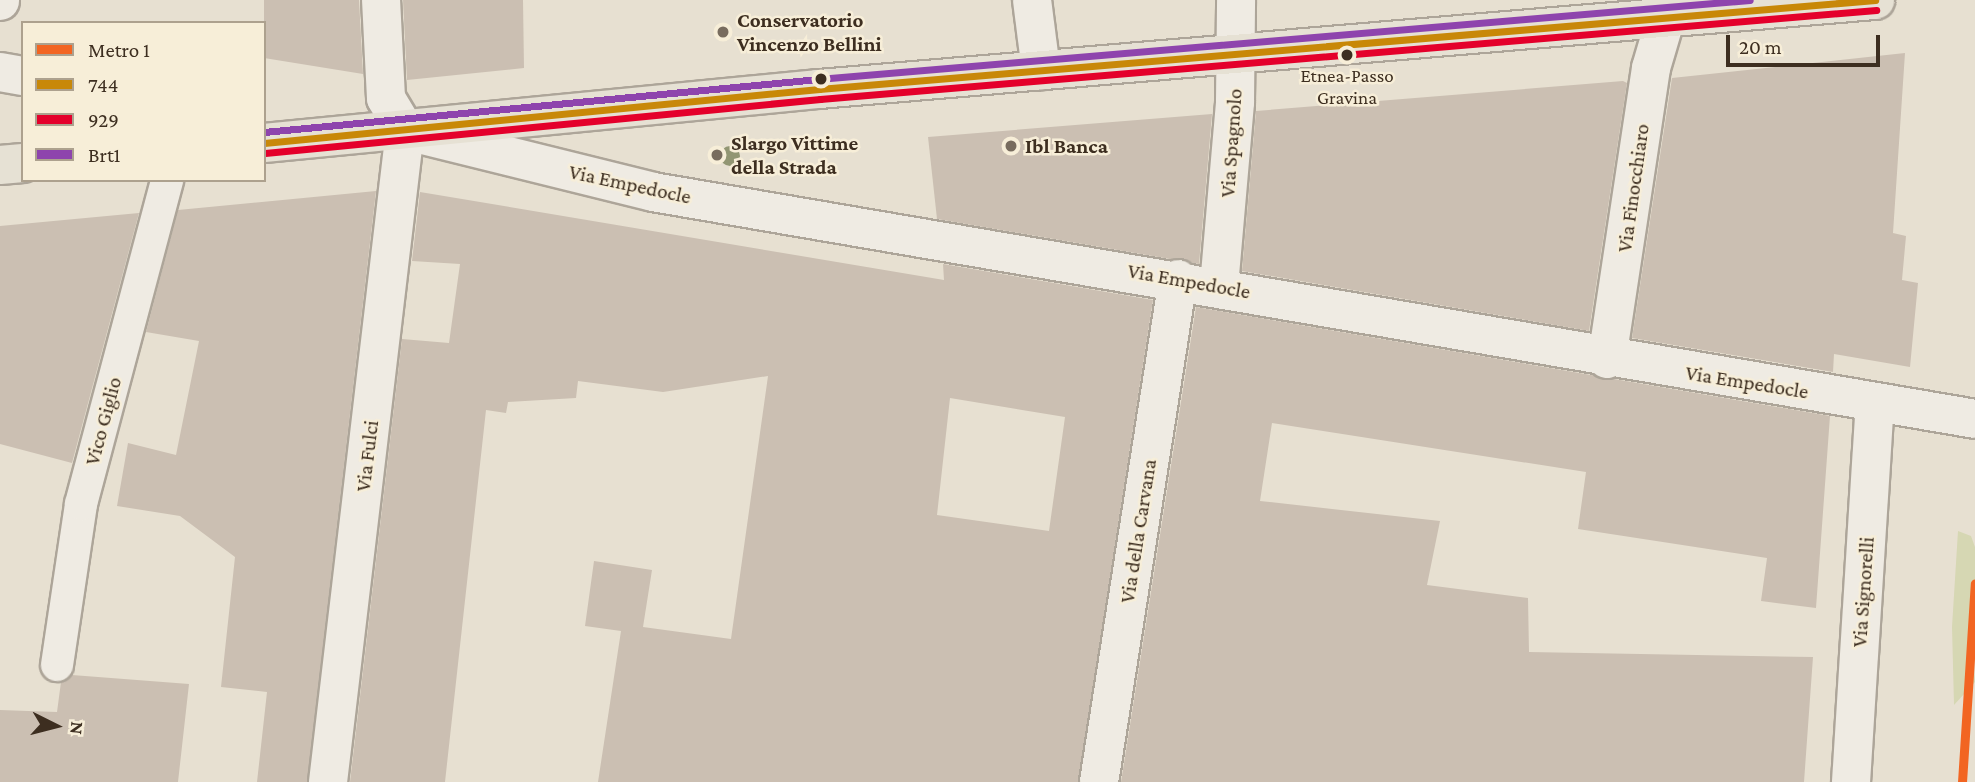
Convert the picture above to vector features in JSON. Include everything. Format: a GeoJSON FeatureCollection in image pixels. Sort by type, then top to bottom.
{"type":"FeatureCollection","features":[{"type":"Feature","properties":{"kind":"main road"},"geometry":{"type":"LineString","coordinates":[[266,144],[1041,70],[1236,55],[1668,10],[1875,0]]}},
{"type":"Feature","properties":{"kind":"main road"},"geometry":{"type":"LineString","coordinates":[[0,165],[21,163]]}},
{"type":"Feature","properties":{"kind":"street"},"geometry":{"type":"LineString","coordinates":[[381,0],[386,98],[405,130]]}},
{"type":"Feature","properties":{"kind":"street"},"geometry":{"type":"LineString","coordinates":[[1032,0],[1041,70]]}},
{"type":"Feature","properties":{"kind":"street","name":"Via Spagnolo"},"geometry":{"type":"LineString","coordinates":[[1219,286],[1236,55],[1236,0]]}},
{"type":"Feature","properties":{"kind":"street","name":"Via Finocchiaro"},"geometry":{"type":"LineString","coordinates":[[1608,359],[1651,68],[1668,10]]}},
{"type":"Feature","properties":{"kind":"street"},"geometry":{"type":"LineString","coordinates":[[0,72],[21,76]]}},
{"type":"Feature","properties":{"kind":"street","name":"Via Empedocle"},"geometry":{"type":"LineString","coordinates":[[405,130],[653,192],[1219,286],[1608,359],[1975,419]]}},
{"type":"Feature","properties":{"kind":"street","name":"Via Fulci"},"geometry":{"type":"LineString","coordinates":[[328,782],[405,130]]}},
{"type":"Feature","properties":{"kind":"street","name":"Via della Carvana"},"geometry":{"type":"LineString","coordinates":[[1099,782],[1178,279]]}},
{"type":"Feature","properties":{"kind":"street","name":"Via Signorelli"},"geometry":{"type":"LineString","coordinates":[[1852,782],[1875,403]]}},
{"type":"Feature","properties":{"kind":"street"},"geometry":{"type":"LineString","coordinates":[[1975,406],[1975,419]]}},
{"type":"Feature","properties":{"kind":"lane","name":"Vico Giglio"},"geometry":{"type":"LineString","coordinates":[[57,665],[81,504],[166,182]]}},
{"type":"Feature","properties":{"kind":"green space"},"geometry":{"type":"Polygon","coordinates":[[[1958,531],[1971,536],[1975,547],[1975,597],[1969,614],[1975,682],[1954,705],[1952,627],[1958,531]]]}},
{"type":"Feature","properties":{"kind":"building"},"geometry":{"type":"Polygon","coordinates":[[[264,0],[359,0],[363,74],[266,58],[264,0]]]}},
{"type":"Feature","properties":{"kind":"building"},"geometry":{"type":"Polygon","coordinates":[[[403,0],[523,0],[524,68],[407,80],[403,0]]]}},
{"type":"Feature","properties":{"kind":"building"},"geometry":{"type":"Polygon","coordinates":[[[1905,53],[1893,233],[1906,236],[1902,280],[1918,283],[1910,367],[1834,354],[1833,372],[1632,338],[1672,78],[1905,53]]]}},
{"type":"Feature","properties":{"kind":"building"},"geometry":{"type":"Polygon","coordinates":[[[1623,81],[1627,83],[1589,331],[1242,271],[1256,111],[1623,81]]]}},
{"type":"Feature","properties":{"kind":"building"},"geometry":{"type":"Polygon","coordinates":[[[1212,114],[1199,264],[937,219],[928,137],[1212,114]]]}},
{"type":"Feature","properties":{"kind":"building"},"geometry":{"type":"Polygon","coordinates":[[[376,191],[307,782],[257,782],[267,692],[221,687],[235,557],[180,516],[117,506],[128,443],[176,455],[199,341],[146,332],[178,210],[376,191]]]}},
{"type":"Feature","properties":{"kind":"building"},"geometry":{"type":"Polygon","coordinates":[[[420,192],[944,280],[943,264],[1153,300],[1078,782],[598,782],[621,631],[585,626],[594,561],[652,570],[643,627],[731,639],[768,376],[663,392],[578,381],[576,398],[508,402],[506,413],[486,410],[445,782],[350,782],[402,339],[449,343],[460,264],[412,261],[420,192]],[[950,398],[937,515],[1049,531],[1065,417],[950,398]]]}},
{"type":"Feature","properties":{"kind":"building"},"geometry":{"type":"Polygon","coordinates":[[[139,213],[72,463],[0,444],[0,226],[139,213]]]}},
{"type":"Feature","properties":{"kind":"building"},"geometry":{"type":"Polygon","coordinates":[[[1196,307],[1830,416],[1816,608],[1761,601],[1767,558],[1578,529],[1586,472],[1272,423],[1260,501],[1440,521],[1427,585],[1528,598],[1529,652],[1813,657],[1804,782],[1121,782],[1196,307]]]}},
{"type":"Feature","properties":{"kind":"building"},"geometry":{"type":"Polygon","coordinates":[[[72,675],[189,684],[178,782],[0,782],[0,710],[57,712],[61,682],[72,675]]]}},
{"type":"Feature","properties":{"kind":"metro line","name":"1"},"geometry":{"type":"LineString","coordinates":[[1962,782],[1975,583]]}},
{"type":"Feature","properties":{"kind":"transit line","name":"Brt1"},"geometry":{"type":"LineString","coordinates":[[266,132],[818,79],[1750,0]]}},
{"type":"Feature","properties":{"kind":"transit line","name":"744"},"geometry":{"type":"LineString","coordinates":[[266,143],[819,89],[1875,0]]}},
{"type":"Feature","properties":{"kind":"transit line","name":"929"},"geometry":{"type":"LineString","coordinates":[[266,153],[820,99],[1876,10]]}},
{"type":"Feature","properties":{"kind":"place","name":"Conservatorio Vincenzo Bellini"},"geometry":{"type":"Point","coordinates":[723,32]}},
{"type":"Feature","properties":{"kind":"place","name":"Etnea-Passo Gravina"},"geometry":{"type":"Point","coordinates":[1347,55]}},
{"type":"Feature","properties":{"kind":"place","name":"Ibl Banca"},"geometry":{"type":"Point","coordinates":[1011,146]}},
{"type":"Feature","properties":{"kind":"place","name":"Slargo Vittime della Strada"},"geometry":{"type":"Point","coordinates":[717,155]}}]}
